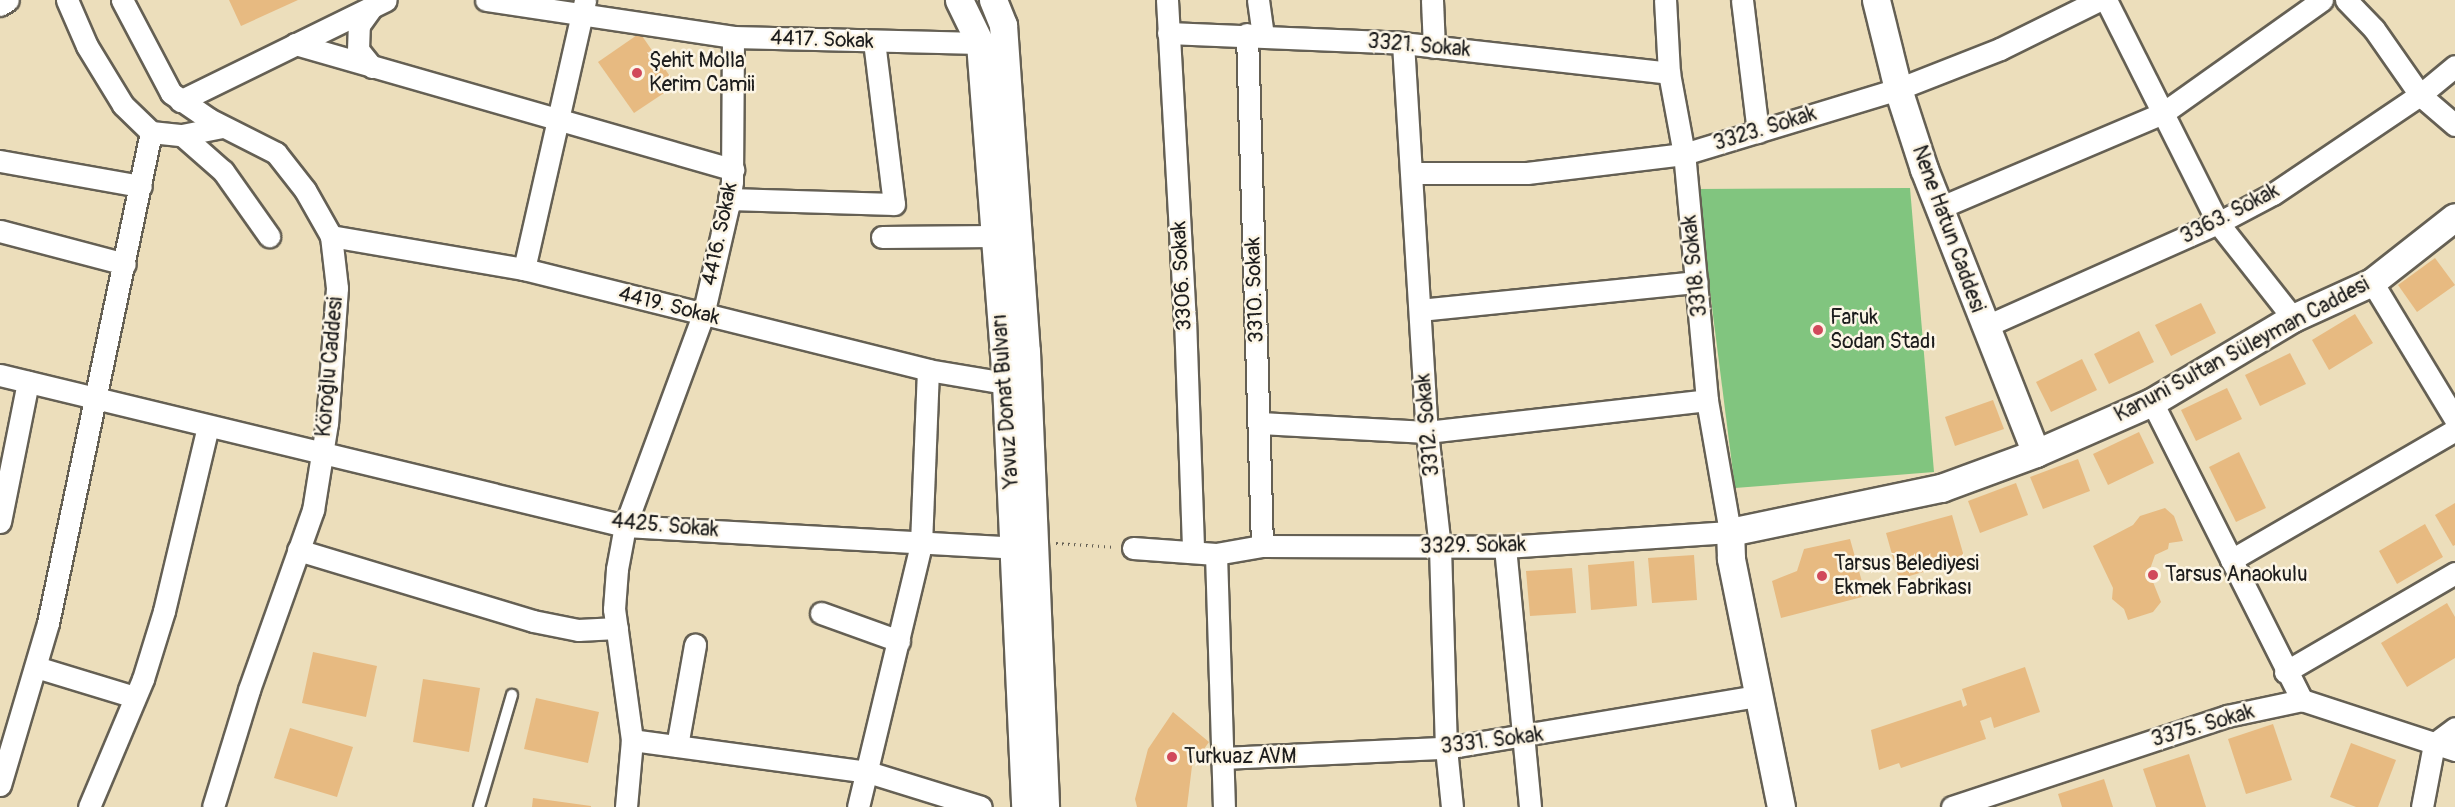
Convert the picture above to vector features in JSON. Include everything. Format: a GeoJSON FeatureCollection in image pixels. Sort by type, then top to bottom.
{"type":"FeatureCollection","features":[{"type":"Feature","properties":{"kind":"street"},"geometry":{"type":"LineString","coordinates":[[0,5],[8,0]]}},
{"type":"Feature","properties":{"kind":"street"},"geometry":{"type":"LineString","coordinates":[[66,0],[87,46],[123,105],[151,132],[182,135],[222,127]]}},
{"type":"Feature","properties":{"kind":"street","name":"Köroğlu Caddesi"},"geometry":{"type":"LineString","coordinates":[[122,0],[171,93],[222,127],[276,153],[305,190],[331,236],[337,288],[322,455],[313,510],[249,690],[213,807]]}},
{"type":"Feature","properties":{"kind":"street","name":"4417. Sokak"},"geometry":{"type":"LineString","coordinates":[[486,0],[584,6],[733,37],[980,43]]}},
{"type":"Feature","properties":{"kind":"street","name":"Yavuz Donat Bulvarı"},"geometry":{"type":"LineString","coordinates":[[959,0],[980,43],[1006,383],[1025,807]]}},
{"type":"Feature","properties":{"kind":"street","name":"Yavuz Donat Bulvarı"},"geometry":{"type":"LineString","coordinates":[[993,0],[1004,25],[1025,339],[1045,807]]}},
{"type":"Feature","properties":{"kind":"street","name":"3306. Sokak"},"geometry":{"type":"LineString","coordinates":[[1167,0],[1185,318],[1193,552]]}},
{"type":"Feature","properties":{"kind":"street","name":"3310. Sokak"},"geometry":{"type":"LineString","coordinates":[[1258,0],[1255,35],[1262,546]]}},
{"type":"Feature","properties":{"kind":"street"},"geometry":{"type":"LineString","coordinates":[[1432,0],[1434,47]]}},
{"type":"Feature","properties":{"kind":"street","name":"3318. Sokak"},"geometry":{"type":"LineString","coordinates":[[1665,0],[1669,73],[1684,154],[1707,400],[1730,532]]}},
{"type":"Feature","properties":{"kind":"street"},"geometry":{"type":"LineString","coordinates":[[1742,0],[1758,132]]}},
{"type":"Feature","properties":{"kind":"street","name":"Nene Hatun Caddesi"},"geometry":{"type":"LineString","coordinates":[[1876,0],[1898,89],[1939,208],[1984,327],[2036,453]]}},
{"type":"Feature","properties":{"kind":"street","name":"3323. Sokak"},"geometry":{"type":"LineString","coordinates":[[1412,173],[1527,173],[1684,154],[1898,89],[2000,49],[2099,0]]}},
{"type":"Feature","properties":{"kind":"street"},"geometry":{"type":"LineString","coordinates":[[2106,0],[2218,223],[2293,318]]}},
{"type":"Feature","properties":{"kind":"street"},"geometry":{"type":"LineString","coordinates":[[1939,208],[2163,113],[2322,0]]}},
{"type":"Feature","properties":{"kind":"street"},"geometry":{"type":"LineString","coordinates":[[2346,0],[2374,29],[2420,95],[2455,126]]}},
{"type":"Feature","properties":{"kind":"street"},"geometry":{"type":"LineString","coordinates":[[180,101],[379,3]]}},
{"type":"Feature","properties":{"kind":"street"},"geometry":{"type":"LineString","coordinates":[[372,67],[358,50],[359,25],[379,3]]}},
{"type":"Feature","properties":{"kind":"street"},"geometry":{"type":"LineString","coordinates":[[524,269],[584,6]]}},
{"type":"Feature","properties":{"kind":"street","name":"3321. Sokak"},"geometry":{"type":"LineString","coordinates":[[1168,33],[1403,43],[1669,73]]}},
{"type":"Feature","properties":{"kind":"street","name":"4416. Sokak"},"geometry":{"type":"LineString","coordinates":[[626,807],[632,740],[617,627],[617,569],[625,526],[703,315],[729,199],[733,170],[733,37]]}},
{"type":"Feature","properties":{"kind":"street"},"geometry":{"type":"LineString","coordinates":[[729,199],[894,204],[874,41]]}},
{"type":"Feature","properties":{"kind":"street","name":"3312. Sokak"},"geometry":{"type":"LineString","coordinates":[[1403,43],[1427,432],[1440,547],[1446,748],[1452,807]]}},
{"type":"Feature","properties":{"kind":"street"},"geometry":{"type":"LineString","coordinates":[[295,44],[557,122],[733,170]]}},
{"type":"Feature","properties":{"kind":"street","name":"3363. Sokak"},"geometry":{"type":"LineString","coordinates":[[1984,327],[2218,223],[2273,194],[2420,95],[2455,66]]}},
{"type":"Feature","properties":{"kind":"street"},"geometry":{"type":"LineString","coordinates":[[0,785],[36,667],[98,399],[151,132]]}},
{"type":"Feature","properties":{"kind":"street"},"geometry":{"type":"LineString","coordinates":[[182,135],[223,171],[269,236]]}},
{"type":"Feature","properties":{"kind":"street"},"geometry":{"type":"LineString","coordinates":[[0,161],[141,186]]}},
{"type":"Feature","properties":{"kind":"street","name":"Kanuni Sultan Süleyman Caddesi"},"geometry":{"type":"LineString","coordinates":[[1730,532],[1941,489],[2036,453],[2152,402],[2293,318],[2372,282],[2455,217]]}},
{"type":"Feature","properties":{"kind":"street"},"geometry":{"type":"LineString","coordinates":[[0,231],[125,264]]}},
{"type":"Feature","properties":{"kind":"street","name":"4419. Sokak"},"geometry":{"type":"LineString","coordinates":[[331,236],[524,269],[928,370],[1006,383]]}},
{"type":"Feature","properties":{"kind":"street"},"geometry":{"type":"LineString","coordinates":[[882,237],[995,236]]}},
{"type":"Feature","properties":{"kind":"street"},"geometry":{"type":"LineString","coordinates":[[1420,310],[1697,282]]}},
{"type":"Feature","properties":{"kind":"street"},"geometry":{"type":"LineString","coordinates":[[2372,282],[2455,419]]}},
{"type":"Feature","properties":{"kind":"street"},"geometry":{"type":"LineString","coordinates":[[858,807],[921,544],[928,370]]}},
{"type":"Feature","properties":{"kind":"street","name":"4425. Sokak"},"geometry":{"type":"LineString","coordinates":[[0,375],[322,455],[625,526],[1015,548]]}},
{"type":"Feature","properties":{"kind":"street"},"geometry":{"type":"LineString","coordinates":[[0,522],[28,382]]}},
{"type":"Feature","properties":{"kind":"street"},"geometry":{"type":"LineString","coordinates":[[1260,423],[1427,432],[1707,400]]}},
{"type":"Feature","properties":{"kind":"street"},"geometry":{"type":"LineString","coordinates":[[2152,402],[2285,672],[2302,700],[2455,750]]}},
{"type":"Feature","properties":{"kind":"street"},"geometry":{"type":"LineString","coordinates":[[89,807],[135,697],[164,611],[208,427]]}},
{"type":"Feature","properties":{"kind":"street"},"geometry":{"type":"LineString","coordinates":[[2231,560],[2455,430]]}},
{"type":"Feature","properties":{"kind":"street"},"geometry":{"type":"LineString","coordinates":[[1730,532],[1731,558],[1781,807]]}},
{"type":"Feature","properties":{"kind":"street","name":"3329. Sokak"},"geometry":{"type":"LineString","coordinates":[[1127,547],[1216,554],[1262,546],[1505,547],[1730,532]]}},
{"type":"Feature","properties":{"kind":"street"},"geometry":{"type":"LineString","coordinates":[[1505,547],[1530,807]]}},
{"type":"Feature","properties":{"kind":"street"},"geometry":{"type":"LineString","coordinates":[[298,550],[533,621],[578,630],[617,627]]}},
{"type":"Feature","properties":{"kind":"street"},"geometry":{"type":"LineString","coordinates":[[1216,554],[1224,807]]}},
{"type":"Feature","properties":{"kind":"street"},"geometry":{"type":"LineString","coordinates":[[2285,672],[2455,573]]}},
{"type":"Feature","properties":{"kind":"street"},"geometry":{"type":"LineString","coordinates":[[821,613],[899,641]]}},
{"type":"Feature","properties":{"kind":"street"},"geometry":{"type":"LineString","coordinates":[[677,746],[695,645]]}},
{"type":"Feature","properties":{"kind":"street"},"geometry":{"type":"LineString","coordinates":[[36,667],[135,697]]}},
{"type":"Feature","properties":{"kind":"street","name":"3331. Sokak"},"geometry":{"type":"LineString","coordinates":[[1222,758],[1446,748],[1523,738],[1758,696]]}},
{"type":"Feature","properties":{"kind":"street","name":"3375. Sokak"},"geometry":{"type":"LineString","coordinates":[[1952,807],[2227,716],[2302,700]]}},
{"type":"Feature","properties":{"kind":"street"},"geometry":{"type":"LineString","coordinates":[[2422,807],[2434,744],[2455,728]]}},
{"type":"Feature","properties":{"kind":"street"},"geometry":{"type":"LineString","coordinates":[[632,740],[868,772],[981,807]]}},
{"type":"Feature","properties":{"kind":"lane"},"geometry":{"type":"LineString","coordinates":[[479,807],[512,695]]}},
{"type":"Feature","properties":{"kind":"path"},"geometry":{"type":"LineString","coordinates":[[1053,543],[1127,547]]}},
{"type":"Feature","properties":{"kind":"green space","name":"Faruk Sodan Stadı"},"geometry":{"type":"Polygon","coordinates":[[[1910,188],[1934,472],[1735,488],[1697,189],[1910,188]]]}},
{"type":"Feature","properties":{"kind":"building"},"geometry":{"type":"Polygon","coordinates":[[[229,0],[298,0],[241,26],[229,0]]]}},
{"type":"Feature","properties":{"kind":"building","name":"Şehit Molla Kerim Camii"},"geometry":{"type":"Polygon","coordinates":[[[640,33],[676,85],[634,113],[598,62],[640,33]]]}},
{"type":"Feature","properties":{"kind":"building"},"geometry":{"type":"Polygon","coordinates":[[[2435,258],[2455,285],[2417,312],[2398,285],[2435,258]]]}},
{"type":"Feature","properties":{"kind":"building"},"geometry":{"type":"Polygon","coordinates":[[[2201,303],[2216,333],[2171,356],[2155,325],[2201,303]]]}},
{"type":"Feature","properties":{"kind":"building"},"geometry":{"type":"Polygon","coordinates":[[[2355,314],[2373,343],[2329,370],[2312,340],[2355,314]]]}},
{"type":"Feature","properties":{"kind":"building"},"geometry":{"type":"Polygon","coordinates":[[[2139,331],[2154,362],[2109,384],[2094,354],[2139,331]]]}},
{"type":"Feature","properties":{"kind":"building"},"geometry":{"type":"Polygon","coordinates":[[[2290,353],[2306,384],[2260,406],[2245,375],[2290,353]]]}},
{"type":"Feature","properties":{"kind":"building"},"geometry":{"type":"Polygon","coordinates":[[[2082,359],[2097,390],[2051,412],[2036,382],[2082,359]]]}},
{"type":"Feature","properties":{"kind":"building"},"geometry":{"type":"Polygon","coordinates":[[[2227,388],[2242,419],[2196,441],[2181,410],[2227,388]]]}},
{"type":"Feature","properties":{"kind":"building"},"geometry":{"type":"Polygon","coordinates":[[[1993,400],[2004,429],[1955,446],[1945,417],[1993,400]]]}},
{"type":"Feature","properties":{"kind":"building"},"geometry":{"type":"Polygon","coordinates":[[[2139,432],[2154,463],[2108,485],[2093,454],[2139,432]]]}},
{"type":"Feature","properties":{"kind":"building"},"geometry":{"type":"Polygon","coordinates":[[[2239,452],[2266,508],[2236,522],[2209,467],[2239,452]]]}},
{"type":"Feature","properties":{"kind":"building"},"geometry":{"type":"Polygon","coordinates":[[[2078,459],[2090,491],[2043,509],[2030,477],[2078,459]]]}},
{"type":"Feature","properties":{"kind":"building"},"geometry":{"type":"Polygon","coordinates":[[[2016,483],[2028,515],[1980,533],[1968,501],[2016,483]]]}},
{"type":"Feature","properties":{"kind":"building"},"geometry":{"type":"Polygon","coordinates":[[[2455,503],[2455,545],[2453,546],[2435,515],[2455,503]]]}},
{"type":"Feature","properties":{"kind":"building"},"geometry":{"type":"Polygon","coordinates":[[[2165,508],[2174,516],[2183,541],[2169,543],[2168,549],[2155,555],[2149,572],[2161,602],[2153,612],[2128,620],[2124,609],[2112,599],[2113,588],[2093,546],[2133,525],[2140,516],[2165,508]]]}},
{"type":"Feature","properties":{"kind":"building"},"geometry":{"type":"Polygon","coordinates":[[[1952,515],[1965,560],[1899,579],[1886,533],[1952,515]]]}},
{"type":"Feature","properties":{"kind":"building"},"geometry":{"type":"Polygon","coordinates":[[[2425,524],[2443,557],[2397,584],[2379,551],[2425,524]]]}},
{"type":"Feature","properties":{"kind":"building","name":"Tarsus Belediyesi Ekmek Fabrikası"},"geometry":{"type":"Polygon","coordinates":[[[1850,539],[1866,596],[1781,618],[1772,581],[1797,571],[1804,549],[1850,539]]]}},
{"type":"Feature","properties":{"kind":"building"},"geometry":{"type":"Polygon","coordinates":[[[1694,555],[1697,600],[1652,603],[1648,558],[1694,555]]]}},
{"type":"Feature","properties":{"kind":"building"},"geometry":{"type":"Polygon","coordinates":[[[1634,561],[1637,606],[1591,610],[1588,565],[1634,561]]]}},
{"type":"Feature","properties":{"kind":"building"},"geometry":{"type":"Polygon","coordinates":[[[1572,568],[1576,613],[1530,616],[1526,571],[1572,568]]]}},
{"type":"Feature","properties":{"kind":"building"},"geometry":{"type":"Polygon","coordinates":[[[2447,603],[2455,617],[2455,658],[2407,687],[2381,643],[2447,603]]]}},
{"type":"Feature","properties":{"kind":"building"},"geometry":{"type":"Polygon","coordinates":[[[313,652],[377,666],[366,717],[302,703],[313,652]]]}},
{"type":"Feature","properties":{"kind":"building"},"geometry":{"type":"Polygon","coordinates":[[[2025,667],[2040,712],[1994,728],[1991,717],[1980,721],[1986,739],[1901,768],[1899,763],[1879,770],[1871,730],[1961,700],[1963,707],[1967,705],[1962,689],[2025,667]]]}},
{"type":"Feature","properties":{"kind":"building"},"geometry":{"type":"Polygon","coordinates":[[[423,679],[480,688],[469,752],[413,742],[423,679]]]}},
{"type":"Feature","properties":{"kind":"building"},"geometry":{"type":"Polygon","coordinates":[[[536,698],[599,712],[588,763],[524,749],[536,698]]]}},
{"type":"Feature","properties":{"kind":"building","name":"Turkuaz AVM"},"geometry":{"type":"Polygon","coordinates":[[[1173,712],[1209,742],[1192,766],[1187,807],[1137,807],[1135,799],[1148,749],[1173,712]]]}},
{"type":"Feature","properties":{"kind":"building"},"geometry":{"type":"Polygon","coordinates":[[[2273,724],[2292,780],[2246,794],[2228,739],[2273,724]]]}},
{"type":"Feature","properties":{"kind":"building"},"geometry":{"type":"Polygon","coordinates":[[[290,728],[353,747],[337,797],[274,778],[290,728]]]}},
{"type":"Feature","properties":{"kind":"building"},"geometry":{"type":"Polygon","coordinates":[[[2351,743],[2396,760],[2378,807],[2356,807],[2330,797],[2351,743]]]}},
{"type":"Feature","properties":{"kind":"building"},"geometry":{"type":"Polygon","coordinates":[[[2189,754],[2206,807],[2156,807],[2143,769],[2189,754]]]}},
{"type":"Feature","properties":{"kind":"building"},"geometry":{"type":"Polygon","coordinates":[[[2104,779],[2113,807],[2062,807],[2058,794],[2104,779]]]}},
{"type":"Feature","properties":{"kind":"building"},"geometry":{"type":"Polygon","coordinates":[[[533,798],[591,806],[591,807],[532,807],[533,798]]]}},
{"type":"Feature","properties":{"kind":"place","name":"Şehit Molla Kerim Camii"},"geometry":{"type":"Point","coordinates":[637,73]}},
{"type":"Feature","properties":{"kind":"place","name":"Faruk Sodan Stadı"},"geometry":{"type":"Point","coordinates":[1818,330]}},
{"type":"Feature","properties":{"kind":"place","name":"Tarsus Anaokulu"},"geometry":{"type":"Point","coordinates":[2153,575]}},
{"type":"Feature","properties":{"kind":"place","name":"Tarsus Belediyesi Ekmek Fabrikası"},"geometry":{"type":"Point","coordinates":[1822,576]}},
{"type":"Feature","properties":{"kind":"place","name":"Turkuaz AVM"},"geometry":{"type":"Point","coordinates":[1172,757]}}]}
